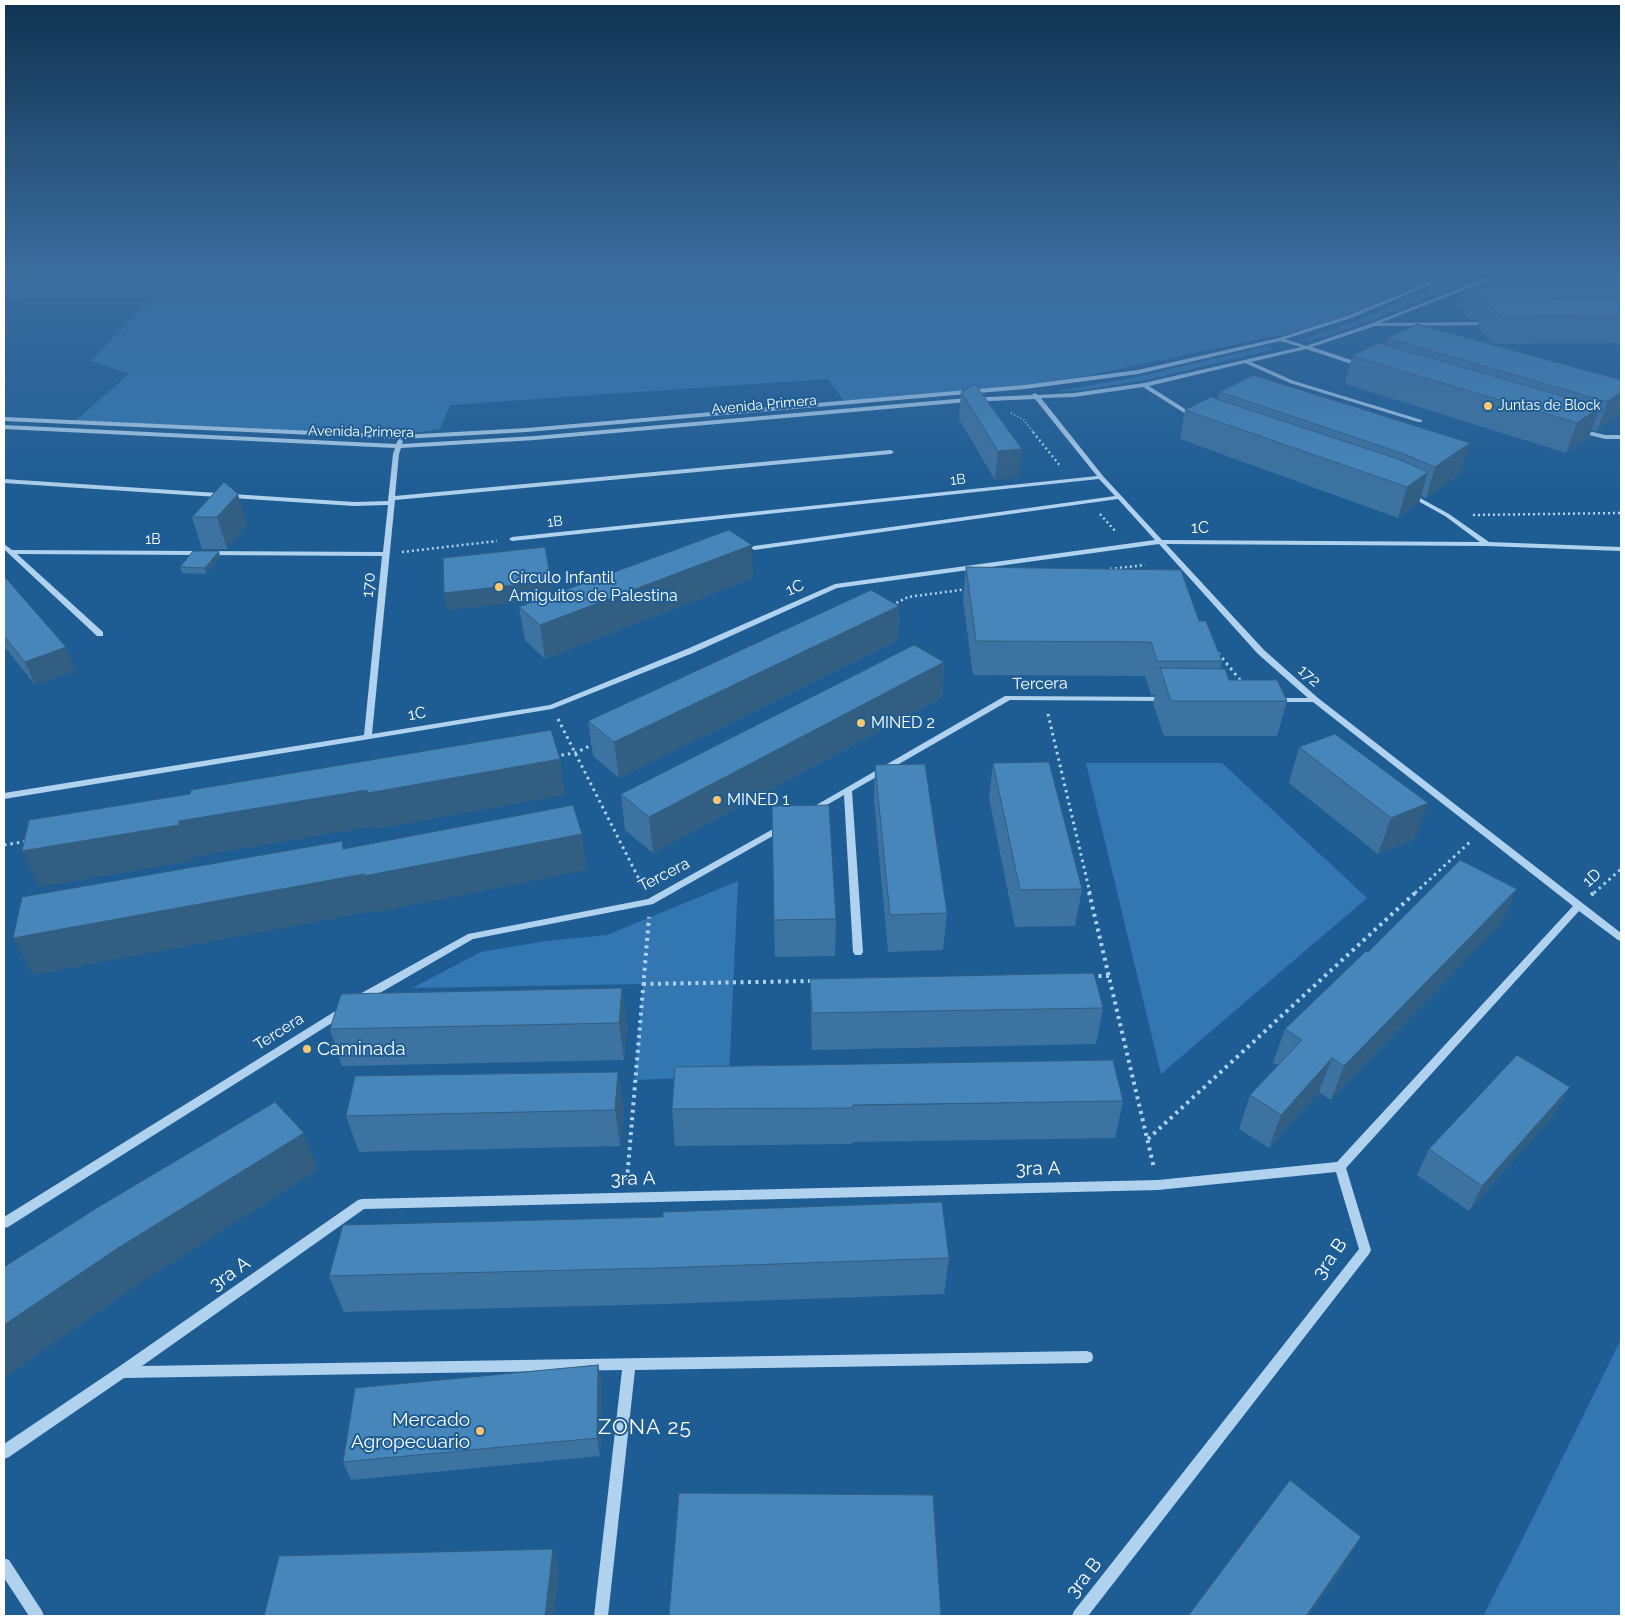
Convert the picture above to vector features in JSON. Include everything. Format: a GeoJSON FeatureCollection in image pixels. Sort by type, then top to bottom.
{"type":"FeatureCollection","features":[{"type":"Feature","properties":{"kind":"street","name":"Avenida Primera"},"geometry":{"type":"LineString","coordinates":[[4,420],[402,437],[536,429],[1025,387],[1138,372],[1247,347]]}},
{"type":"Feature","properties":{"kind":"street"},"geometry":{"type":"LineString","coordinates":[[1301,347],[1371,368]]}},
{"type":"Feature","properties":{"kind":"street","name":"Avenida Primera"},"geometry":{"type":"LineString","coordinates":[[4,428],[398,446],[535,438],[967,400],[1074,395],[1144,385],[1309,347]]}},
{"type":"Feature","properties":{"kind":"street"},"geometry":{"type":"LineString","coordinates":[[1246,362],[1292,382],[1420,421]]}},
{"type":"Feature","properties":{"kind":"street"},"geometry":{"type":"LineString","coordinates":[[1144,385],[1199,419]]}},
{"type":"Feature","properties":{"kind":"street","name":"172"},"geometry":{"type":"LineString","coordinates":[[1025,387],[1038,398],[1101,477],[1159,542],[1262,652],[1315,700],[1621,938]]}},
{"type":"Feature","properties":{"kind":"street"},"geometry":{"type":"LineString","coordinates":[[1572,428],[1598,435],[1621,437]]}},
{"type":"Feature","properties":{"kind":"street","name":"170"},"geometry":{"type":"LineString","coordinates":[[368,737],[398,446],[402,437]]}},
{"type":"Feature","properties":{"kind":"street"},"geometry":{"type":"LineString","coordinates":[[4,481],[354,504],[891,452]]}},
{"type":"Feature","properties":{"kind":"street","name":"1B"},"geometry":{"type":"LineString","coordinates":[[512,539],[1101,477]]}},
{"type":"Feature","properties":{"kind":"street"},"geometry":{"type":"LineString","coordinates":[[1406,493],[1448,515],[1486,544]]}},
{"type":"Feature","properties":{"kind":"street"},"geometry":{"type":"LineString","coordinates":[[754,548],[1119,497]]}},
{"type":"Feature","properties":{"kind":"street","name":"1C"},"geometry":{"type":"LineString","coordinates":[[4,796],[552,707],[690,650],[835,586],[1159,542],[1486,544],[1621,549]]}},
{"type":"Feature","properties":{"kind":"street"},"geometry":{"type":"LineString","coordinates":[[4,546],[100,634]]}},
{"type":"Feature","properties":{"kind":"street","name":"1B"},"geometry":{"type":"LineString","coordinates":[[10,552],[386,554]]}},
{"type":"Feature","properties":{"kind":"street","name":"Tercera"},"geometry":{"type":"LineString","coordinates":[[805,814],[1008,698],[1178,699]]}},
{"type":"Feature","properties":{"kind":"street"},"geometry":{"type":"LineString","coordinates":[[1255,700],[1315,700]]}},
{"type":"Feature","properties":{"kind":"street"},"geometry":{"type":"LineString","coordinates":[[848,790],[858,952]]}},
{"type":"Feature","properties":{"kind":"street","name":"Tercera"},"geometry":{"type":"LineString","coordinates":[[4,1223],[384,984],[471,936],[650,902],[788,824]]}},
{"type":"Feature","properties":{"kind":"street"},"geometry":{"type":"LineString","coordinates":[[1340,1167],[1579,905]]}},
{"type":"Feature","properties":{"kind":"street","name":"3ra A"},"geometry":{"type":"LineString","coordinates":[[4,1452],[362,1204],[1158,1185],[1340,1167]]}},
{"type":"Feature","properties":{"kind":"street","name":"3ra B"},"geometry":{"type":"LineString","coordinates":[[1079,1616],[1366,1250],[1340,1167]]}},
{"type":"Feature","properties":{"kind":"street"},"geometry":{"type":"LineString","coordinates":[[122,1372],[1087,1357]]}},
{"type":"Feature","properties":{"kind":"street"},"geometry":{"type":"LineString","coordinates":[[601,1616],[629,1364]]}},
{"type":"Feature","properties":{"kind":"street"},"geometry":{"type":"LineString","coordinates":[[4,1565],[37,1616]]}},
{"type":"Feature","properties":{"kind":"path"},"geometry":{"type":"LineString","coordinates":[[1010,412],[1024,420],[1072,480]]}},
{"type":"Feature","properties":{"kind":"path"},"geometry":{"type":"LineString","coordinates":[[1090,502],[1151,572]]}},
{"type":"Feature","properties":{"kind":"path"},"geometry":{"type":"LineString","coordinates":[[1448,515],[1621,514]]}},
{"type":"Feature","properties":{"kind":"path"},"geometry":{"type":"LineString","coordinates":[[386,554],[512,539]]}},
{"type":"Feature","properties":{"kind":"path"},"geometry":{"type":"LineString","coordinates":[[1106,570],[1145,564]]}},
{"type":"Feature","properties":{"kind":"path"},"geometry":{"type":"LineString","coordinates":[[890,606],[908,597],[977,588]]}},
{"type":"Feature","properties":{"kind":"path"},"geometry":{"type":"LineString","coordinates":[[1213,647],[1255,700]]}},
{"type":"Feature","properties":{"kind":"path"},"geometry":{"type":"LineString","coordinates":[[1044,698],[1158,1185]]}},
{"type":"Feature","properties":{"kind":"path"},"geometry":{"type":"LineString","coordinates":[[552,707],[650,902],[625,1198]]}},
{"type":"Feature","properties":{"kind":"path"},"geometry":{"type":"LineString","coordinates":[[545,758],[575,753],[602,740]]}},
{"type":"Feature","properties":{"kind":"path"},"geometry":{"type":"LineString","coordinates":[[1148,1139],[1482,830]]}},
{"type":"Feature","properties":{"kind":"path"},"geometry":{"type":"LineString","coordinates":[[4,845],[33,840]]}},
{"type":"Feature","properties":{"kind":"path","name":"1D"},"geometry":{"type":"LineString","coordinates":[[1579,905],[1621,869]]}},
{"type":"Feature","properties":{"kind":"path"},"geometry":{"type":"LineString","coordinates":[[1090,976],[1110,976]]}},
{"type":"Feature","properties":{"kind":"path"},"geometry":{"type":"LineString","coordinates":[[643,984],[822,981]]}},
{"type":"Feature","properties":{"kind":"shaded area"},"geometry":{"type":"Polygon","coordinates":[[[105,347],[1225,347],[1062,381],[847,405],[828,379],[450,405],[440,429],[396,436],[75,421],[129,374],[91,361],[105,347]]]}},
{"type":"Feature","properties":{"kind":"shaded area"},"geometry":{"type":"Polygon","coordinates":[[[1265,347],[1274,349],[1151,379],[1083,390],[1058,391],[1132,378],[1265,347]]]}},
{"type":"Feature","properties":{"kind":"shaded area"},"geometry":{"type":"Polygon","coordinates":[[[1086,763],[1222,763],[1367,898],[1161,1074],[1086,763]]]}},
{"type":"Feature","properties":{"kind":"shaded area"},"geometry":{"type":"Polygon","coordinates":[[[738,881],[729,1076],[635,1080],[643,984],[412,988],[481,952],[546,941],[607,935],[738,881]]]}},
{"type":"Feature","properties":{"kind":"shaded area"},"geometry":{"type":"Polygon","coordinates":[[[1621,1339],[1621,1616],[1483,1616],[1521,1542],[1621,1339]]]}},
{"type":"Feature","properties":{"kind":"building"},"geometry":{"type":"Polygon","coordinates":[[[1372,347],[1391,347],[1600,407],[1577,423],[1352,356],[1372,347]]]}},
{"type":"Feature","properties":{"kind":"building"},"geometry":{"type":"Polygon","coordinates":[[[1417,347],[1499,347],[1621,380],[1621,392],[1608,401],[1417,347]]]}},
{"type":"Feature","properties":{"kind":"building"},"geometry":{"type":"Polygon","coordinates":[[[1253,375],[1470,443],[1435,467],[1404,454],[1220,392],[1253,375]]]}},
{"type":"Feature","properties":{"kind":"building"},"geometry":{"type":"Polygon","coordinates":[[[975,384],[1022,449],[998,451],[961,392],[975,384]]]}},
{"type":"Feature","properties":{"kind":"building"},"geometry":{"type":"Polygon","coordinates":[[[1211,397],[1398,459],[1428,472],[1407,487],[1185,410],[1211,397]]]}},
{"type":"Feature","properties":{"kind":"building"},"geometry":{"type":"Polygon","coordinates":[[[224,482],[238,494],[217,517],[192,517],[224,482]]]}},
{"type":"Feature","properties":{"kind":"building"},"geometry":{"type":"Polygon","coordinates":[[[729,530],[752,545],[540,625],[519,607],[729,530]]]}},
{"type":"Feature","properties":{"kind":"building"},"geometry":{"type":"Polygon","coordinates":[[[545,547],[551,581],[444,593],[443,558],[545,547]]]}},
{"type":"Feature","properties":{"kind":"building"},"geometry":{"type":"Polygon","coordinates":[[[193,551],[219,551],[205,568],[180,567],[193,551]]]}},
{"type":"Feature","properties":{"kind":"building"},"geometry":{"type":"Polygon","coordinates":[[[966,567],[1181,570],[1199,621],[1206,621],[1222,661],[1157,661],[1151,642],[976,641],[966,567]]]}},
{"type":"Feature","properties":{"kind":"building"},"geometry":{"type":"Polygon","coordinates":[[[4,576],[66,647],[25,662],[4,636],[4,576]]]}},
{"type":"Feature","properties":{"kind":"building"},"geometry":{"type":"Polygon","coordinates":[[[871,590],[899,606],[614,742],[588,721],[871,590]]]}},
{"type":"Feature","properties":{"kind":"building"},"geometry":{"type":"Polygon","coordinates":[[[914,645],[944,662],[649,817],[621,794],[914,645]]]}},
{"type":"Feature","properties":{"kind":"building"},"geometry":{"type":"Polygon","coordinates":[[[1160,668],[1225,669],[1229,680],[1277,680],[1287,701],[1171,701],[1160,668]]]}},
{"type":"Feature","properties":{"kind":"building"},"geometry":{"type":"Polygon","coordinates":[[[551,730],[560,759],[368,793],[367,790],[179,821],[179,825],[22,851],[29,820],[190,794],[191,790],[551,730]]]}},
{"type":"Feature","properties":{"kind":"building"},"geometry":{"type":"Polygon","coordinates":[[[1335,734],[1428,803],[1391,818],[1299,747],[1335,734]]]}},
{"type":"Feature","properties":{"kind":"building"},"geometry":{"type":"Polygon","coordinates":[[[1049,762],[1082,889],[1020,890],[993,763],[1049,762]]]}},
{"type":"Feature","properties":{"kind":"building"},"geometry":{"type":"Polygon","coordinates":[[[925,764],[947,913],[890,915],[875,765],[925,764]]]}},
{"type":"Feature","properties":{"kind":"building"},"geometry":{"type":"Polygon","coordinates":[[[573,805],[582,834],[364,876],[364,874],[13,938],[22,897],[342,841],[343,849],[573,805]]]}},
{"type":"Feature","properties":{"kind":"building"},"geometry":{"type":"Polygon","coordinates":[[[829,805],[836,919],[774,920],[772,806],[829,805]]]}},
{"type":"Feature","properties":{"kind":"building"},"geometry":{"type":"Polygon","coordinates":[[[1460,860],[1517,889],[1344,1066],[1332,1058],[1281,1115],[1250,1095],[1302,1040],[1285,1029],[1366,951],[1368,952],[1460,860]]]}},
{"type":"Feature","properties":{"kind":"building"},"geometry":{"type":"Polygon","coordinates":[[[1094,973],[1103,1008],[812,1013],[810,979],[1094,973]]]}},
{"type":"Feature","properties":{"kind":"building"},"geometry":{"type":"Polygon","coordinates":[[[622,988],[619,1023],[330,1029],[341,994],[622,988]]]}},
{"type":"Feature","properties":{"kind":"building"},"geometry":{"type":"Polygon","coordinates":[[[1517,1055],[1570,1087],[1482,1186],[1429,1149],[1517,1055]]]}},
{"type":"Feature","properties":{"kind":"building"},"geometry":{"type":"Polygon","coordinates":[[[1113,1060],[1123,1101],[853,1105],[853,1108],[672,1109],[675,1067],[1113,1060]]]}},
{"type":"Feature","properties":{"kind":"building"},"geometry":{"type":"Polygon","coordinates":[[[618,1072],[615,1110],[346,1116],[355,1076],[618,1072]]]}},
{"type":"Feature","properties":{"kind":"building"},"geometry":{"type":"Polygon","coordinates":[[[275,1102],[304,1133],[118,1248],[4,1325],[4,1267],[100,1206],[275,1102]]]}},
{"type":"Feature","properties":{"kind":"building"},"geometry":{"type":"Polygon","coordinates":[[[942,1202],[949,1258],[660,1268],[329,1276],[343,1225],[663,1217],[663,1212],[942,1202]]]}},
{"type":"Feature","properties":{"kind":"building","name":"Mercado Agropecuario"},"geometry":{"type":"Polygon","coordinates":[[[598,1365],[597,1438],[343,1462],[355,1388],[598,1365]]]}},
{"type":"Feature","properties":{"kind":"building"},"geometry":{"type":"Polygon","coordinates":[[[1290,1480],[1361,1537],[1306,1616],[1188,1616],[1290,1480]]]}},
{"type":"Feature","properties":{"kind":"building"},"geometry":{"type":"Polygon","coordinates":[[[679,1493],[933,1495],[941,1616],[669,1616],[679,1493]]]}},
{"type":"Feature","properties":{"kind":"building"},"geometry":{"type":"Polygon","coordinates":[[[553,1549],[545,1616],[264,1616],[279,1556],[553,1549]]]}},
{"type":"Feature","properties":{"kind":"place","name":"Juntas de Block"},"geometry":{"type":"Point","coordinates":[1488,406]}},
{"type":"Feature","properties":{"kind":"place","name":"Círculo Infantil Amiguitos de Palestina"},"geometry":{"type":"Point","coordinates":[499,587]}},
{"type":"Feature","properties":{"kind":"place","name":"MINED 2"},"geometry":{"type":"Point","coordinates":[861,723]}},
{"type":"Feature","properties":{"kind":"place","name":"MINED 1"},"geometry":{"type":"Point","coordinates":[717,800]}},
{"type":"Feature","properties":{"kind":"place","name":"Caminada"},"geometry":{"type":"Point","coordinates":[307,1049]}},
{"type":"Feature","properties":{"kind":"place","name":"Mercado Agropecuario"},"geometry":{"type":"Point","coordinates":[480,1431]}},
{"type":"Feature","properties":{"kind":"district","name":"ZONA 25"},"geometry":{"type":"Point","coordinates":[645,1428]}}]}
